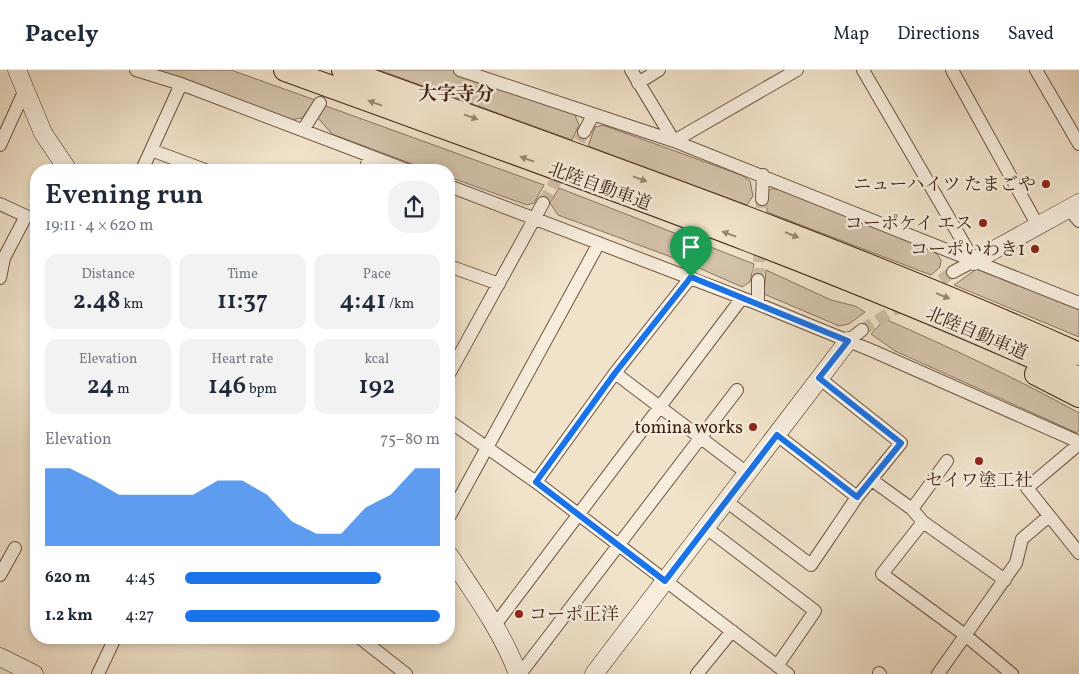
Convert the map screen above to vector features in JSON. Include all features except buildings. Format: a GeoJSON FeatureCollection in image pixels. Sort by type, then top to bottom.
{"type":"FeatureCollection","features":[{"type":"Feature","properties":{"kind":"highway","name":"北陸自動車道"},"geometry":{"type":"LineString","coordinates":[[285,70],[891,296],[1079,378]]}},
{"type":"Feature","properties":{"kind":"highway","name":"北陸自動車道"},"geometry":{"type":"LineString","coordinates":[[343,70],[783,232],[1023,329],[1079,354]]}},
{"type":"Feature","properties":{"kind":"highway"},"geometry":{"type":"LineString","coordinates":[[774,251],[809,269],[941,325],[1079,396]]}},
{"type":"Feature","properties":{"kind":"street"},"geometry":{"type":"LineString","coordinates":[[17,70],[24,92],[43,133],[64,164]]}},
{"type":"Feature","properties":{"kind":"street"},"geometry":{"type":"LineString","coordinates":[[136,70],[181,84],[391,164]]}},
{"type":"Feature","properties":{"kind":"street"},"geometry":{"type":"LineString","coordinates":[[460,70],[674,141],[1079,303]]}},
{"type":"Feature","properties":{"kind":"street"},"geometry":{"type":"LineString","coordinates":[[631,70],[674,141]]}},
{"type":"Feature","properties":{"kind":"street"},"geometry":{"type":"LineString","coordinates":[[638,83],[659,70]]}},
{"type":"Feature","properties":{"kind":"street"},"geometry":{"type":"LineString","coordinates":[[674,141],[798,70]]}},
{"type":"Feature","properties":{"kind":"street"},"geometry":{"type":"LineString","coordinates":[[863,70],[974,260]]}},
{"type":"Feature","properties":{"kind":"street"},"geometry":{"type":"LineString","coordinates":[[952,70],[1038,226]]}},
{"type":"Feature","properties":{"kind":"street"},"geometry":{"type":"LineString","coordinates":[[1036,70],[1075,127],[1079,144]]}},
{"type":"Feature","properties":{"kind":"street"},"geometry":{"type":"LineString","coordinates":[[145,164],[181,84]]}},
{"type":"Feature","properties":{"kind":"street"},"geometry":{"type":"LineString","coordinates":[[0,145],[24,92]]}},
{"type":"Feature","properties":{"kind":"street"},"geometry":{"type":"LineString","coordinates":[[303,130],[320,104]]}},
{"type":"Feature","properties":{"kind":"street"},"geometry":{"type":"LineString","coordinates":[[584,132],[593,115]]}},
{"type":"Feature","properties":{"kind":"street"},"geometry":{"type":"LineString","coordinates":[[151,150],[189,164]]}},
{"type":"Feature","properties":{"kind":"street"},"geometry":{"type":"LineString","coordinates":[[367,164],[370,156]]}},
{"type":"Feature","properties":{"kind":"street"},"geometry":{"type":"LineString","coordinates":[[762,199],[763,176]]}},
{"type":"Feature","properties":{"kind":"street"},"geometry":{"type":"LineString","coordinates":[[455,188],[758,304],[848,341],[1079,443],[1027,488],[1079,553]]}},
{"type":"Feature","properties":{"kind":"street"},"geometry":{"type":"LineString","coordinates":[[455,363],[543,203]]}},
{"type":"Feature","properties":{"kind":"street"},"geometry":{"type":"LineString","coordinates":[[0,204],[26,216],[4,258],[0,273]]}},
{"type":"Feature","properties":{"kind":"street"},"geometry":{"type":"LineString","coordinates":[[953,272],[1038,226],[1076,211]]}},
{"type":"Feature","properties":{"kind":"street"},"geometry":{"type":"LineString","coordinates":[[455,507],[599,243]]}},
{"type":"Feature","properties":{"kind":"street"},"geometry":{"type":"LineString","coordinates":[[455,268],[499,284]]}},
{"type":"Feature","properties":{"kind":"street"},"geometry":{"type":"LineString","coordinates":[[536,482],[615,373],[691,277]]}},
{"type":"Feature","properties":{"kind":"street"},"geometry":{"type":"LineString","coordinates":[[758,280],[758,304]]}},
{"type":"Feature","properties":{"kind":"street"},"geometry":{"type":"LineString","coordinates":[[495,626],[742,298]]}},
{"type":"Feature","properties":{"kind":"street"},"geometry":{"type":"LineString","coordinates":[[594,674],[819,378],[848,341],[862,330]]}},
{"type":"Feature","properties":{"kind":"street"},"geometry":{"type":"LineString","coordinates":[[615,373],[747,473]]}},
{"type":"Feature","properties":{"kind":"street"},"geometry":{"type":"LineString","coordinates":[[726,501],[810,565],[857,497],[901,443],[819,378]]}},
{"type":"Feature","properties":{"kind":"street"},"geometry":{"type":"LineString","coordinates":[[455,564],[495,626],[519,674],[737,390]]}},
{"type":"Feature","properties":{"kind":"street"},"geometry":{"type":"LineString","coordinates":[[455,425],[488,446],[788,674]]}},
{"type":"Feature","properties":{"kind":"street"},"geometry":{"type":"LineString","coordinates":[[777,435],[857,497]]}},
{"type":"Feature","properties":{"kind":"street"},"geometry":{"type":"LineString","coordinates":[[912,509],[947,461]]}},
{"type":"Feature","properties":{"kind":"street"},"geometry":{"type":"LineString","coordinates":[[872,480],[912,509],[923,522],[1005,580]]}},
{"type":"Feature","properties":{"kind":"street"},"geometry":{"type":"LineString","coordinates":[[938,674],[1016,563],[1022,539],[1048,516]]}},
{"type":"Feature","properties":{"kind":"street"},"geometry":{"type":"LineString","coordinates":[[923,522],[882,574],[965,635],[1012,674]]}},
{"type":"Feature","properties":{"kind":"street"},"geometry":{"type":"LineString","coordinates":[[705,527],[816,611],[777,666]]}},
{"type":"Feature","properties":{"kind":"street"},"geometry":{"type":"LineString","coordinates":[[0,575],[15,548]]}},
{"type":"Feature","properties":{"kind":"street"},"geometry":{"type":"LineString","coordinates":[[697,674],[732,631]]}},
{"type":"Feature","properties":{"kind":"street"},"geometry":{"type":"LineString","coordinates":[[98,674],[112,644]]}},
{"type":"Feature","properties":{"kind":"street"},"geometry":{"type":"LineString","coordinates":[[368,644],[406,674]]}},
{"type":"Feature","properties":{"kind":"street"},"geometry":{"type":"LineString","coordinates":[[0,657],[34,674]]}},
{"type":"Feature","properties":{"kind":"shaded area"},"geometry":{"type":"Polygon","coordinates":[[[156,70],[231,70],[315,100],[302,118],[290,120],[156,70]]]}},
{"type":"Feature","properties":{"kind":"shaded area"},"geometry":{"type":"Polygon","coordinates":[[[379,70],[456,70],[574,113],[579,125],[572,140],[379,70]]]}},
{"type":"Feature","properties":{"kind":"shaded area"},"geometry":{"type":"Polygon","coordinates":[[[326,106],[544,185],[534,203],[527,205],[455,179],[455,164],[412,164],[332,134],[317,117],[326,106]]]}},
{"type":"Feature","properties":{"kind":"shaded area"},"geometry":{"type":"Polygon","coordinates":[[[603,125],[741,175],[750,181],[753,196],[747,205],[588,146],[595,127],[603,125]]]}},
{"type":"Feature","properties":{"kind":"shaded area"},"geometry":{"type":"Polygon","coordinates":[[[559,188],[754,264],[750,282],[742,287],[690,264],[558,215],[550,203],[559,188]]]}},
{"type":"Feature","properties":{"kind":"shaded area"},"geometry":{"type":"Polygon","coordinates":[[[771,189],[780,189],[926,246],[937,254],[941,260],[940,267],[931,275],[767,212],[767,192],[771,189]]]}},
{"type":"Feature","properties":{"kind":"shaded area"},"geometry":{"type":"Polygon","coordinates":[[[982,265],[1079,304],[1079,337],[954,285],[982,265]]]}},
{"type":"Feature","properties":{"kind":"shaded area"},"geometry":{"type":"Polygon","coordinates":[[[766,270],[831,300],[855,306],[865,312],[849,324],[839,326],[764,294],[766,270]]]}},
{"type":"Feature","properties":{"kind":"shaded area"},"geometry":{"type":"Polygon","coordinates":[[[885,319],[983,364],[1079,413],[1079,429],[1077,433],[895,351],[871,334],[885,319]]]}},
{"type":"Feature","properties":{"kind":"tunnel"},"geometry":{"type":"LineString","coordinates":[[543,203],[584,132]]}},
{"type":"Feature","properties":{"kind":"tunnel"},"geometry":{"type":"LineString","coordinates":[[758,280],[762,199]]}},
{"type":"Feature","properties":{"kind":"tunnel"},"geometry":{"type":"LineString","coordinates":[[926,290],[953,272]]}},
{"type":"Feature","properties":{"kind":"tunnel"},"geometry":{"type":"LineString","coordinates":[[862,330],[907,302]]}},
{"type":"Feature","properties":{"kind":"place","name":"ニューハイツ たまごや"},"geometry":{"type":"Point","coordinates":[1046,184]}},
{"type":"Feature","properties":{"kind":"place","name":"コーポケイ エス"},"geometry":{"type":"Point","coordinates":[983,223]}},
{"type":"Feature","properties":{"kind":"place","name":"コーポいわき1"},"geometry":{"type":"Point","coordinates":[1035,249]}},
{"type":"Feature","properties":{"kind":"place","name":"tomina works"},"geometry":{"type":"Point","coordinates":[753,427]}},
{"type":"Feature","properties":{"kind":"place","name":"セイワ塗工社"},"geometry":{"type":"Point","coordinates":[979,461]}},
{"type":"Feature","properties":{"kind":"place","name":"コーポ正洋"},"geometry":{"type":"Point","coordinates":[519,614]}},
{"type":"Feature","properties":{"kind":"district","name":"大字寺分"},"geometry":{"type":"Point","coordinates":[456,93]}},
{"type":"Feature","properties":{"kind":"route"},"geometry":{"type":"LineString","coordinates":[[691,277],[848,341],[819,378],[901,443],[857,497],[777,435],[665,581],[536,482],[615,373],[691,277]]}}]}
